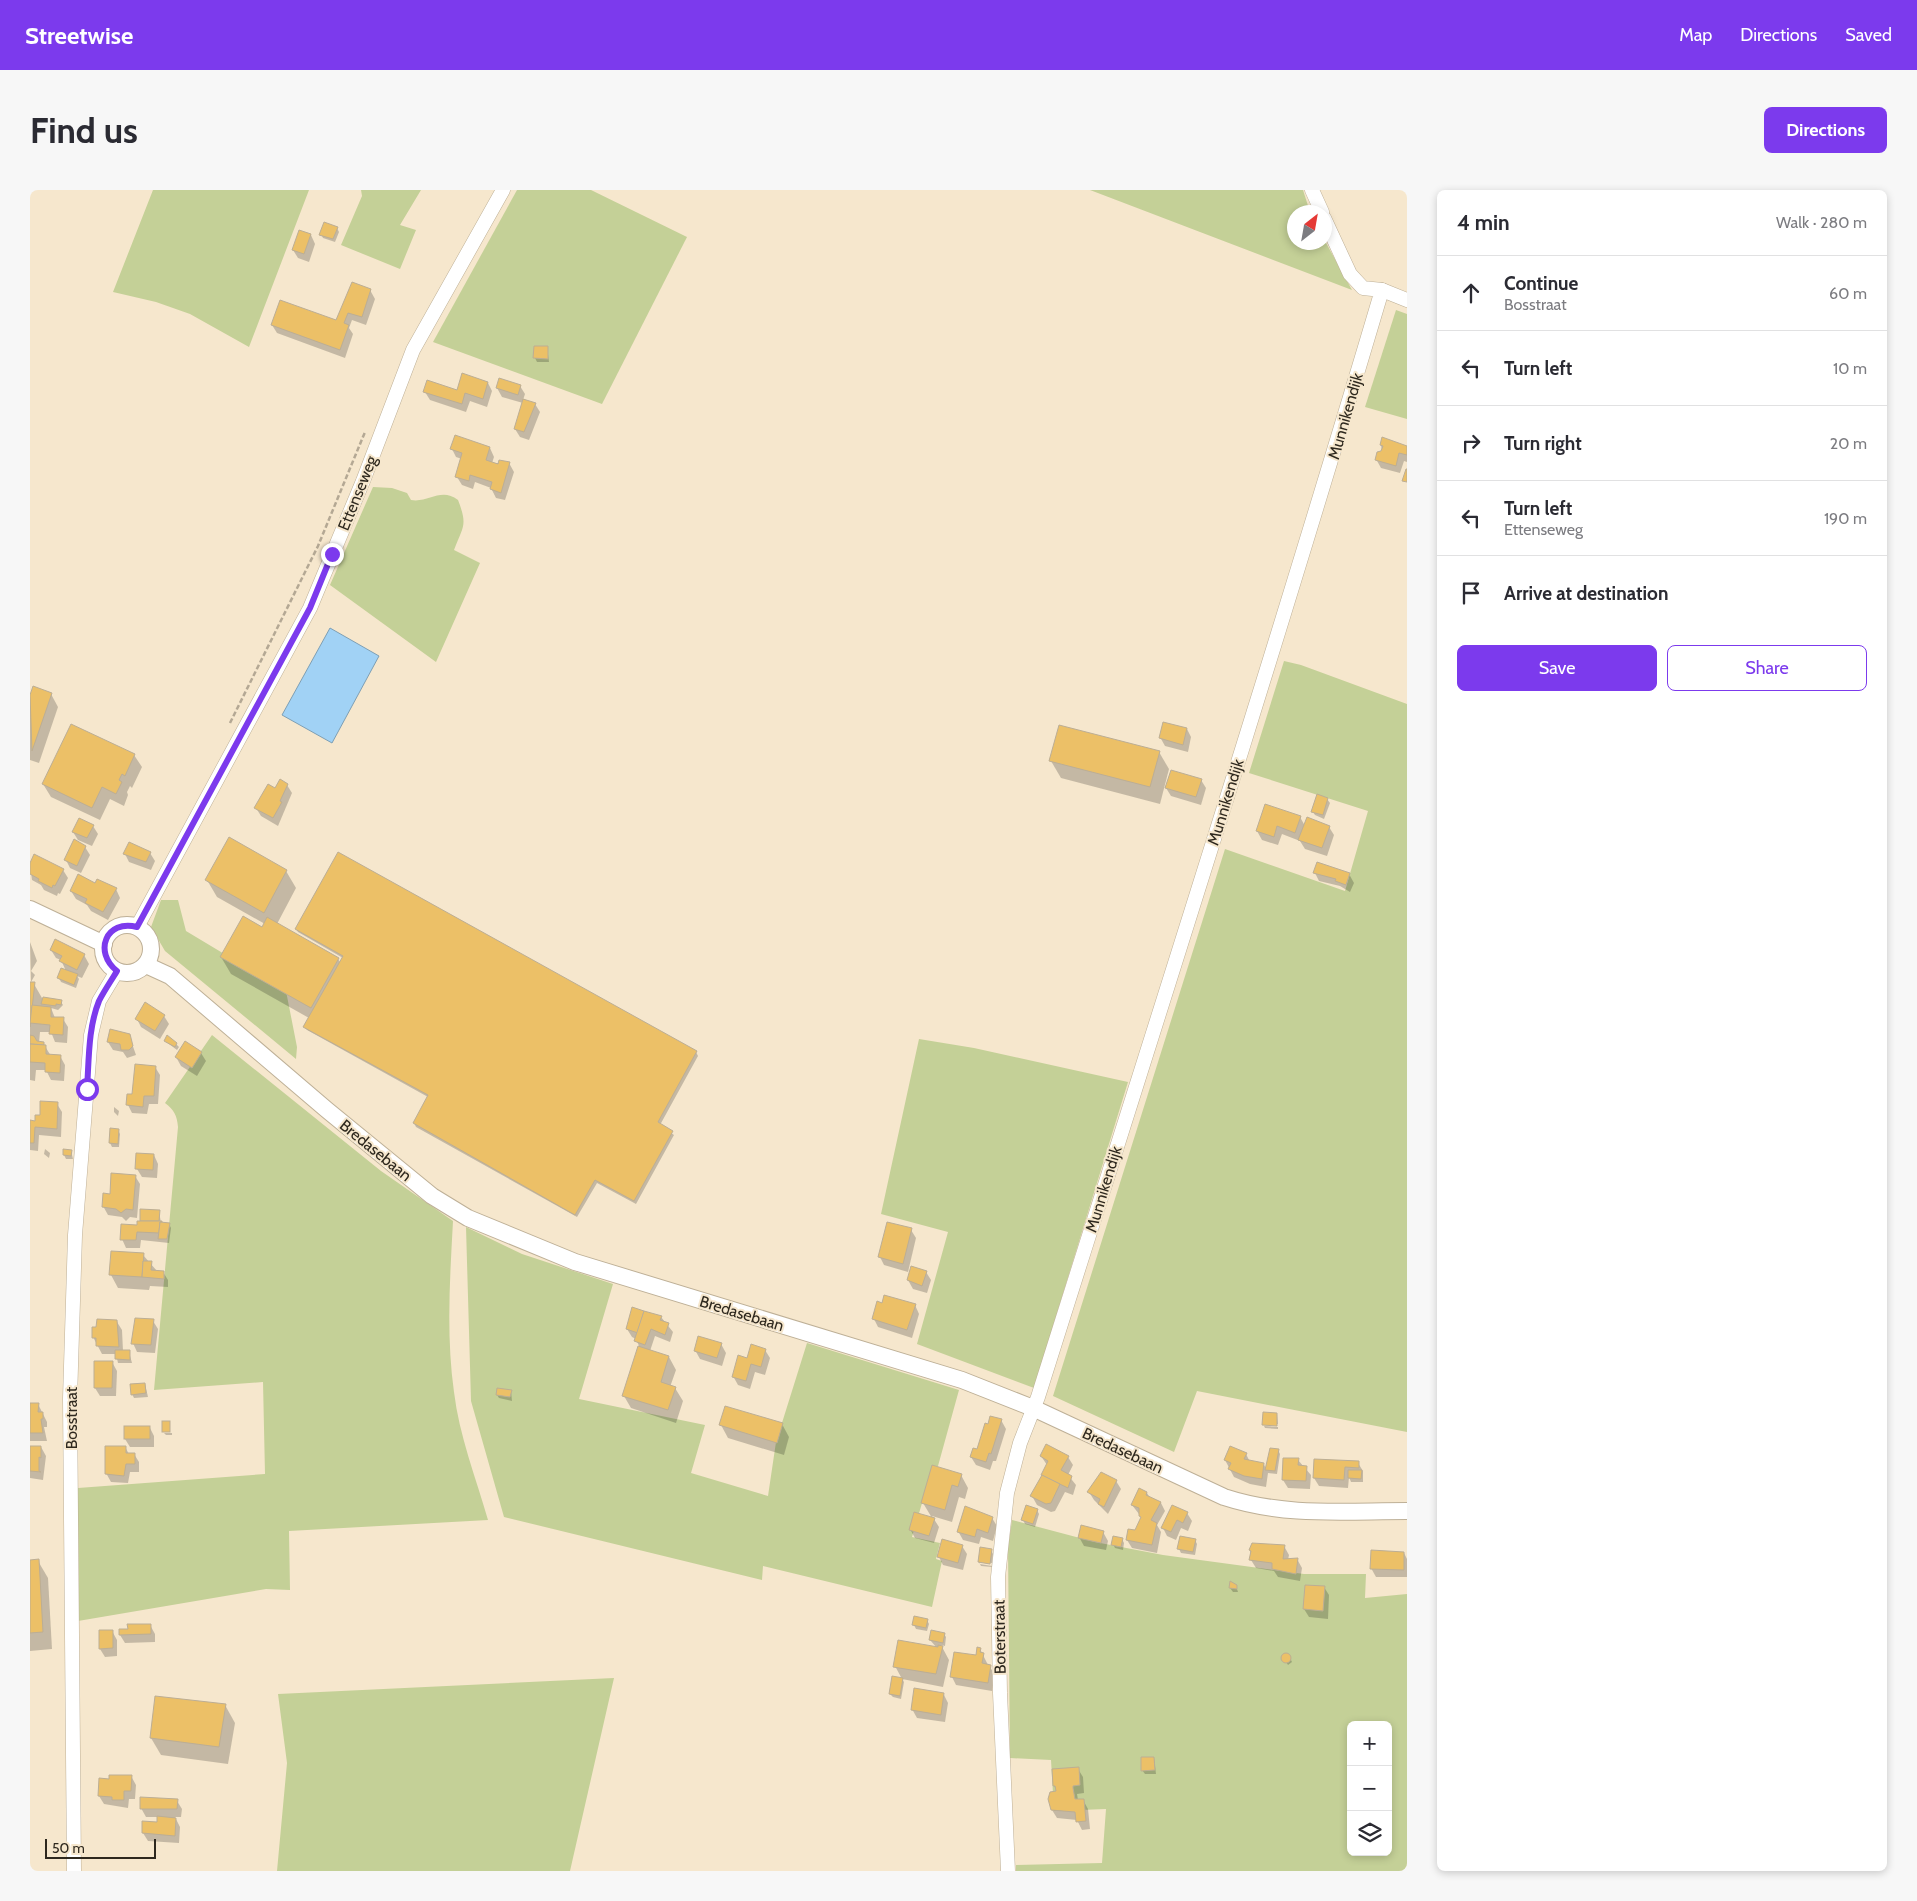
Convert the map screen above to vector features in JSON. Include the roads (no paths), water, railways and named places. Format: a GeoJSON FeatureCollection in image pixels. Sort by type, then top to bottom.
{"type":"FeatureCollection","features":[{"type":"Feature","properties":{"kind":"street","name":"Ettenseweg"},"geometry":{"type":"LineString","coordinates":[[137,927],[310,608],[363,481],[413,350],[503,190]]}},
{"type":"Feature","properties":{"kind":"street"},"geometry":{"type":"LineString","coordinates":[[1312,190],[1319,205]]}},
{"type":"Feature","properties":{"kind":"street"},"geometry":{"type":"LineString","coordinates":[[1332,235],[1350,274],[1364,288],[1382,290],[1407,300]]}},
{"type":"Feature","properties":{"kind":"street","name":"Munnikendijk"},"geometry":{"type":"LineString","coordinates":[[1033,1408],[1323,488],[1382,290]]}},
{"type":"Feature","properties":{"kind":"street"},"geometry":{"type":"LineString","coordinates":[[30,909],[104,944]]}},
{"type":"Feature","properties":{"kind":"street"},"geometry":{"type":"LineString","coordinates":[[125,925],[137,927],[145,933],[150,942],[151,952],[146,965],[137,971],[127,973],[117,971],[108,964],[104,954],[104,944],[108,935],[115,929],[125,925]]}},
{"type":"Feature","properties":{"kind":"street","name":"Bredasebaan"},"geometry":{"type":"LineString","coordinates":[[146,965],[170,976],[269,1062],[432,1196],[468,1218],[575,1262],[962,1380],[1033,1408],[1224,1497],[1248,1505],[1282,1511],[1407,1511]]}},
{"type":"Feature","properties":{"kind":"street","name":"Bosstraat"},"geometry":{"type":"LineString","coordinates":[[74,1871],[70,1399],[75,1235],[91,1034],[99,1001],[117,971]]}},
{"type":"Feature","properties":{"kind":"street","name":"Boterstraat"},"geometry":{"type":"LineString","coordinates":[[1008,1871],[1000,1693],[998,1577],[1007,1493],[1020,1443],[1033,1408]]}},
{"type":"Feature","properties":{"kind":"water"},"geometry":{"type":"Polygon","coordinates":[[[330,628],[379,656],[332,743],[282,715],[330,628]]]}}]}
